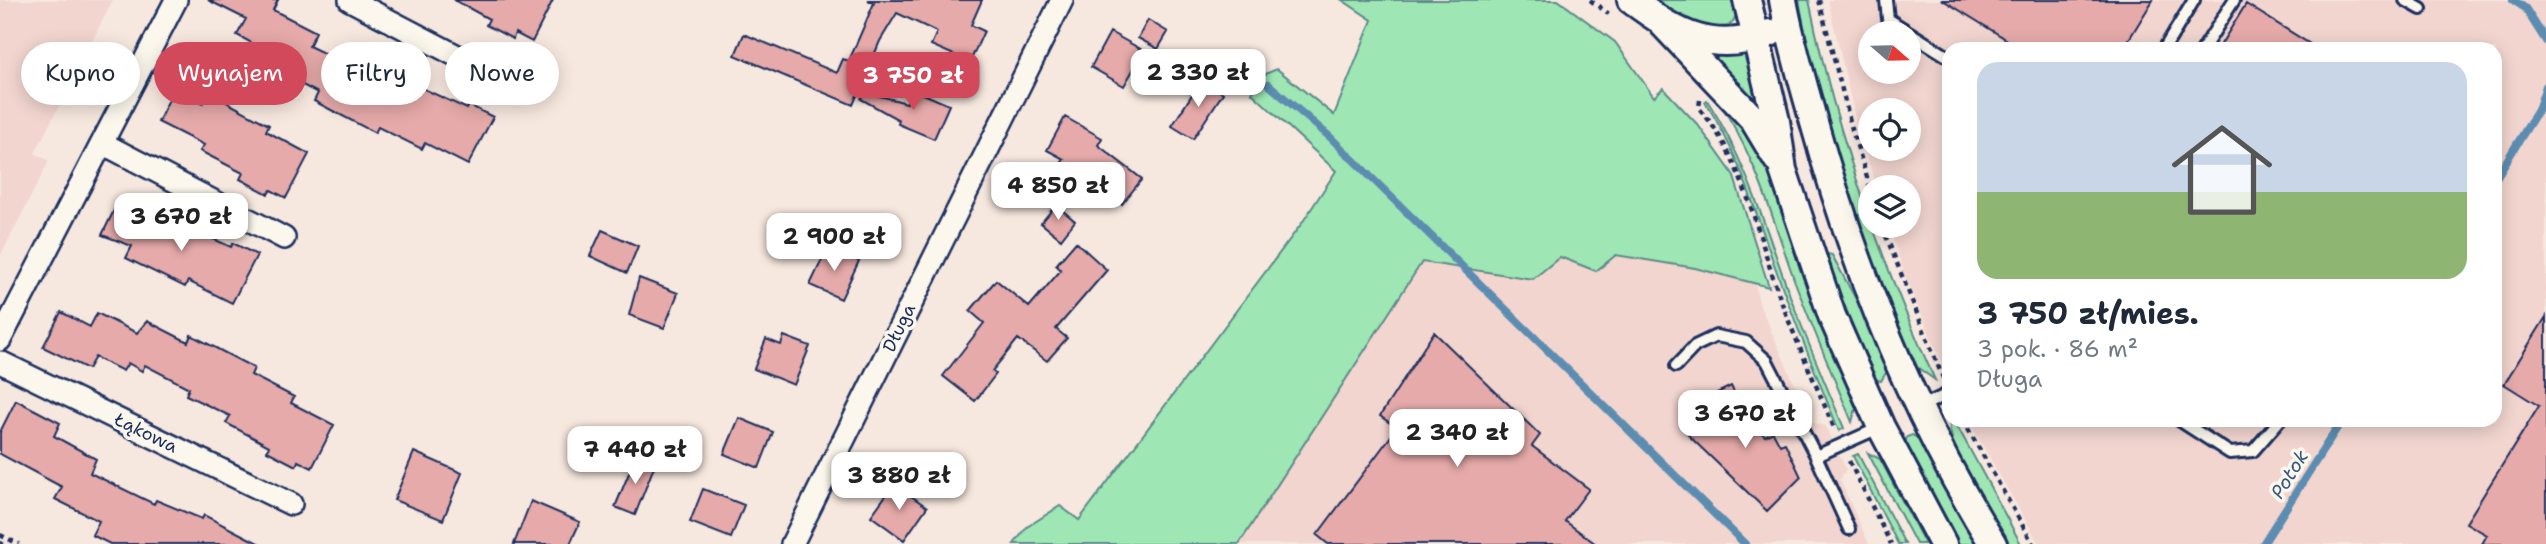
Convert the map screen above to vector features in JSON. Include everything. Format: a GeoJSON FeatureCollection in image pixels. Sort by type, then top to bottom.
{"type":"FeatureCollection","features":[{"type":"Feature","properties":{"kind":"street"},"geometry":{"type":"LineString","coordinates":[[0,340],[176,0]]}},
{"type":"Feature","properties":{"kind":"street"},"geometry":{"type":"LineString","coordinates":[[350,0],[445,50]]}},
{"type":"Feature","properties":{"kind":"street","name":"Długa"},"geometry":{"type":"LineString","coordinates":[[792,544],[1062,0]]}},
{"type":"Feature","properties":{"kind":"street"},"geometry":{"type":"LineString","coordinates":[[1631,0],[1663,24],[1753,119],[1783,170]]}},
{"type":"Feature","properties":{"kind":"street"},"geometry":{"type":"LineString","coordinates":[[1748,0],[1788,27]]}},
{"type":"Feature","properties":{"kind":"street"},"geometry":{"type":"LineString","coordinates":[[1748,0],[1776,121],[1783,170],[1832,316],[1881,427],[1943,544]]}},
{"type":"Feature","properties":{"kind":"street"},"geometry":{"type":"LineString","coordinates":[[1783,0],[1833,189],[1869,292],[1920,407],[1993,544]]}},
{"type":"Feature","properties":{"kind":"street"},"geometry":{"type":"LineString","coordinates":[[1663,24],[1697,40],[1716,43],[1755,39],[1788,27]]}},
{"type":"Feature","properties":{"kind":"street"},"geometry":{"type":"LineString","coordinates":[[102,142],[285,238]]}},
{"type":"Feature","properties":{"kind":"street","name":"Łąkowa"},"geometry":{"type":"LineString","coordinates":[[0,362],[291,504]]}},
{"type":"Feature","properties":{"kind":"street"},"geometry":{"type":"LineString","coordinates":[[1881,427],[1920,407]]}},
{"type":"Feature","properties":{"kind":"lane"},"geometry":{"type":"LineString","coordinates":[[1886,0],[1888,19],[1942,53]]}},
{"type":"Feature","properties":{"kind":"lane"},"geometry":{"type":"LineString","coordinates":[[2168,42],[2194,0]]}},
{"type":"Feature","properties":{"kind":"lane"},"geometry":{"type":"LineString","coordinates":[[2207,42],[2234,0]]}},
{"type":"Feature","properties":{"kind":"lane"},"geometry":{"type":"LineString","coordinates":[[2406,0],[2421,9]]}},
{"type":"Feature","properties":{"kind":"lane"},"geometry":{"type":"LineString","coordinates":[[1676,366],[1695,346],[1716,336],[1746,342],[1767,361],[1816,456],[1849,529]]}},
{"type":"Feature","properties":{"kind":"lane"},"geometry":{"type":"LineString","coordinates":[[1920,407],[1942,397]]}},
{"type":"Feature","properties":{"kind":"lane"},"geometry":{"type":"LineString","coordinates":[[1816,456],[1881,427]]}},
{"type":"Feature","properties":{"kind":"lane"},"geometry":{"type":"LineString","coordinates":[[2190,427],[2230,453],[2253,451],[2274,427]]}},
{"type":"Feature","properties":{"kind":"path"},"geometry":{"type":"LineString","coordinates":[[1819,0],[1866,175]]}},
{"type":"Feature","properties":{"kind":"path"},"geometry":{"type":"LineString","coordinates":[[1700,96],[1699,108],[1724,144],[1740,177],[1783,306],[1842,446],[1891,544]]}},
{"type":"Feature","properties":{"kind":"path"},"geometry":{"type":"LineString","coordinates":[[1887,238],[1942,375]]}},
{"type":"Feature","properties":{"kind":"path"},"geometry":{"type":"LineString","coordinates":[[1967,427],[2033,544]]}},
{"type":"Feature","properties":{"kind":"path"},"geometry":{"type":"LineString","coordinates":[[0,535],[19,544]]}},
{"type":"Feature","properties":{"kind":"shaded area"},"geometry":{"type":"Polygon","coordinates":[[[0,0],[113,0],[92,42],[21,42],[21,105],[59,105],[35,153],[49,161],[0,257],[0,0]]]}},
{"type":"Feature","properties":{"kind":"shaded area"},"geometry":{"type":"Polygon","coordinates":[[[1828,0],[2546,0],[2546,544],[2039,544],[1972,427],[2502,427],[2502,42],[1942,42],[1942,363],[1905,276],[1893,238],[1921,238],[1921,175],[1873,175],[1868,161],[1921,161],[1921,98],[1858,98],[1858,131],[1828,0]]]}},
{"type":"Feature","properties":{"kind":"shaded area"},"geometry":{"type":"Polygon","coordinates":[[[1616,255],[1695,268],[1755,283],[1759,303],[1813,423],[1826,426],[1846,469],[1840,480],[1869,544],[1239,544],[1422,262],[1533,279],[1560,257],[1596,271],[1616,255]]]}},
{"type":"Feature","properties":{"kind":"green space"},"geometry":{"type":"Polygon","coordinates":[[[1342,0],[1558,0],[1615,42],[1654,97],[1663,88],[1698,125],[1733,174],[1769,287],[1695,268],[1616,255],[1596,271],[1560,257],[1533,279],[1422,262],[1239,544],[1014,544],[1027,527],[1060,506],[1079,520],[1302,223],[1336,171],[1252,93],[1263,75],[1277,69],[1334,115],[1372,20],[1342,0]]]}},
{"type":"Feature","properties":{"kind":"green space"},"geometry":{"type":"Polygon","coordinates":[[[1655,0],[1732,0],[1736,13],[1731,24],[1723,30],[1689,25],[1655,0]]]}},
{"type":"Feature","properties":{"kind":"green space"},"geometry":{"type":"Polygon","coordinates":[[[1799,0],[1809,0],[1832,98],[1858,184],[1858,219],[1832,141],[1799,0]]]}},
{"type":"Feature","properties":{"kind":"green space"},"geometry":{"type":"Polygon","coordinates":[[[1744,52],[1748,56],[1765,118],[1707,59],[1709,53],[1744,52]]]}},
{"type":"Feature","properties":{"kind":"green space"},"geometry":{"type":"Polygon","coordinates":[[[1714,95],[1743,128],[1767,168],[1803,278],[1856,408],[1852,422],[1795,282],[1752,162],[1714,95]]]}},
{"type":"Feature","properties":{"kind":"green space"},"geometry":{"type":"Polygon","coordinates":[[[1707,100],[1733,146],[1754,194],[1795,310],[1844,428],[1839,431],[1747,186],[1718,122],[1705,102],[1707,100]]]}},
{"type":"Feature","properties":{"kind":"green space"},"geometry":{"type":"Polygon","coordinates":[[[1865,238],[1877,238],[1935,380],[1917,367],[1865,238]]]}},
{"type":"Feature","properties":{"kind":"green space"},"geometry":{"type":"Polygon","coordinates":[[[1827,254],[1832,255],[1860,307],[1887,371],[1881,381],[1874,379],[1829,266],[1827,254]]]}},
{"type":"Feature","properties":{"kind":"green space"},"geometry":{"type":"Polygon","coordinates":[[[1950,427],[1958,427],[2021,544],[2009,544],[1962,463],[1950,427]]]}},
{"type":"Feature","properties":{"kind":"green space"},"geometry":{"type":"Polygon","coordinates":[[[1912,435],[1918,438],[1976,544],[1958,544],[1905,444],[1907,437],[1912,435]]]}},
{"type":"Feature","properties":{"kind":"green space"},"geometry":{"type":"Polygon","coordinates":[[[1868,453],[1880,459],[1925,544],[1916,544],[1868,453]]]}},
{"type":"Feature","properties":{"kind":"green space"},"geometry":{"type":"Polygon","coordinates":[[[1858,454],[1905,544],[1898,544],[1853,456],[1858,454]]]}},
{"type":"Feature","properties":{"kind":"building"},"geometry":{"type":"Polygon","coordinates":[[[208,0],[278,0],[273,10],[316,32],[309,46],[321,52],[321,105],[314,101],[318,93],[307,87],[307,42],[250,42],[237,35],[246,19],[208,0]]]}},
{"type":"Feature","properties":{"kind":"building"},"geometry":{"type":"Polygon","coordinates":[[[454,0],[553,0],[532,42],[515,33],[513,39],[486,25],[489,19],[454,0]]]}},
{"type":"Feature","properties":{"kind":"building"},"geometry":{"type":"Polygon","coordinates":[[[868,0],[982,0],[971,25],[984,31],[970,62],[931,45],[937,32],[897,13],[880,41],[853,105],[735,55],[744,34],[837,73],[843,59],[849,61],[874,3],[868,0]]]}},
{"type":"Feature","properties":{"kind":"building"},"geometry":{"type":"Polygon","coordinates":[[[1943,0],[2153,0],[2127,42],[2011,42],[1943,0]]]}},
{"type":"Feature","properties":{"kind":"building"},"geometry":{"type":"Polygon","coordinates":[[[2246,4],[2307,42],[2222,42],[2246,4]]]}},
{"type":"Feature","properties":{"kind":"building"},"geometry":{"type":"Polygon","coordinates":[[[1148,20],[1168,32],[1158,49],[1138,38],[1148,20]]]}},
{"type":"Feature","properties":{"kind":"building"},"geometry":{"type":"Polygon","coordinates":[[[1110,32],[1144,51],[1124,86],[1091,67],[1110,32]]]}},
{"type":"Feature","properties":{"kind":"building"},"geometry":{"type":"Polygon","coordinates":[[[1202,79],[1223,93],[1193,139],[1172,126],[1202,79]]]}},
{"type":"Feature","properties":{"kind":"building"},"geometry":{"type":"Polygon","coordinates":[[[912,89],[949,105],[934,139],[898,124],[899,120],[861,99],[864,92],[907,103],[912,89]]]}},
{"type":"Feature","properties":{"kind":"building"},"geometry":{"type":"Polygon","coordinates":[[[431,92],[445,99],[445,105],[458,105],[467,109],[469,105],[493,117],[468,165],[425,143],[422,149],[378,127],[375,133],[322,105],[431,105],[431,92]]]}},
{"type":"Feature","properties":{"kind":"building"},"geometry":{"type":"Polygon","coordinates":[[[166,105],[232,105],[269,125],[266,131],[309,154],[286,198],[271,190],[268,194],[240,179],[243,173],[200,151],[204,145],[158,122],[166,105]]]}},
{"type":"Feature","properties":{"kind":"building"},"geometry":{"type":"Polygon","coordinates":[[[1065,117],[1102,138],[1098,145],[1142,179],[1122,204],[1088,178],[1083,186],[1063,174],[1066,167],[1060,165],[1064,159],[1047,150],[1065,117]]]}},
{"type":"Feature","properties":{"kind":"building"},"geometry":{"type":"Polygon","coordinates":[[[119,200],[183,231],[185,226],[231,247],[233,243],[257,255],[232,303],[188,281],[185,287],[126,258],[132,246],[102,235],[119,200]]]}},
{"type":"Feature","properties":{"kind":"building"},"geometry":{"type":"Polygon","coordinates":[[[1056,205],[1075,221],[1061,239],[1041,223],[1056,205]]]}},
{"type":"Feature","properties":{"kind":"building"},"geometry":{"type":"Polygon","coordinates":[[[602,230],[638,246],[627,273],[590,256],[602,230]]]}},
{"type":"Feature","properties":{"kind":"building"},"geometry":{"type":"Polygon","coordinates":[[[1076,242],[1107,270],[1056,329],[1067,338],[1047,361],[1018,339],[992,371],[996,374],[975,401],[943,376],[984,323],[970,311],[996,280],[1029,307],[1061,270],[1056,265],[1076,242]]]}},
{"type":"Feature","properties":{"kind":"building"},"geometry":{"type":"Polygon","coordinates":[[[828,247],[859,261],[841,299],[810,285],[828,247]]]}},
{"type":"Feature","properties":{"kind":"building"},"geometry":{"type":"Polygon","coordinates":[[[639,278],[678,293],[664,328],[629,315],[639,278]]]}},
{"type":"Feature","properties":{"kind":"building"},"geometry":{"type":"Polygon","coordinates":[[[61,312],[90,327],[97,313],[137,333],[147,321],[188,342],[191,335],[254,368],[251,375],[294,397],[291,403],[334,425],[312,468],[298,461],[296,466],[267,451],[269,446],[226,423],[230,416],[186,395],[189,388],[145,365],[142,371],[128,363],[123,371],[95,357],[88,369],[43,347],[61,312]]]}},
{"type":"Feature","properties":{"kind":"building"},"geometry":{"type":"Polygon","coordinates":[[[2546,317],[2546,544],[2482,544],[2487,535],[2466,523],[2539,406],[2504,384],[2546,317]]]}},
{"type":"Feature","properties":{"kind":"building"},"geometry":{"type":"Polygon","coordinates":[[[1434,332],[1540,435],[1532,446],[1589,489],[1565,521],[1596,544],[1328,544],[1317,535],[1397,428],[1380,416],[1434,332]]]}},
{"type":"Feature","properties":{"kind":"building"},"geometry":{"type":"Polygon","coordinates":[[[784,336],[810,346],[794,385],[754,369],[766,339],[781,345],[784,336]]]}},
{"type":"Feature","properties":{"kind":"building"},"geometry":{"type":"Polygon","coordinates":[[[1731,386],[1746,417],[1765,436],[1773,432],[1780,445],[1785,443],[1801,477],[1767,511],[1688,435],[1706,416],[1699,402],[1731,386]]]}},
{"type":"Feature","properties":{"kind":"building"},"geometry":{"type":"Polygon","coordinates":[[[16,400],[60,423],[54,436],[96,459],[90,473],[154,504],[156,500],[202,519],[204,515],[260,544],[110,544],[92,535],[99,521],[55,499],[62,487],[0,454],[0,432],[16,400]]]}},
{"type":"Feature","properties":{"kind":"building"},"geometry":{"type":"Polygon","coordinates":[[[739,418],[773,432],[759,468],[724,454],[739,418]]]}},
{"type":"Feature","properties":{"kind":"building"},"geometry":{"type":"Polygon","coordinates":[[[414,452],[462,473],[443,520],[394,500],[414,452]]]}},
{"type":"Feature","properties":{"kind":"building"},"geometry":{"type":"Polygon","coordinates":[[[636,456],[655,464],[635,515],[615,507],[636,456]]]}},
{"type":"Feature","properties":{"kind":"building"},"geometry":{"type":"Polygon","coordinates":[[[894,484],[927,507],[904,540],[871,516],[894,484]]]}},
{"type":"Feature","properties":{"kind":"building"},"geometry":{"type":"Polygon","coordinates":[[[703,489],[744,505],[731,538],[690,522],[703,489]]]}},
{"type":"Feature","properties":{"kind":"building"},"geometry":{"type":"Polygon","coordinates":[[[531,501],[580,522],[570,544],[514,544],[531,501]]]}},
{"type":"Feature","properties":{"kind":"waterway","name":"Potok"},"geometry":{"type":"LineString","coordinates":[[2513,0],[2525,8],[2546,41]]}},
{"type":"Feature","properties":{"kind":"waterway"},"geometry":{"type":"LineString","coordinates":[[1268,84],[1330,137],[1745,544]]}},
{"type":"Feature","properties":{"kind":"waterway","name":"Potok"},"geometry":{"type":"LineString","coordinates":[[2502,168],[2538,110],[2546,86]]}},
{"type":"Feature","properties":{"kind":"waterway","name":"Potok"},"geometry":{"type":"LineString","coordinates":[[2263,544],[2338,427]]}}]}
